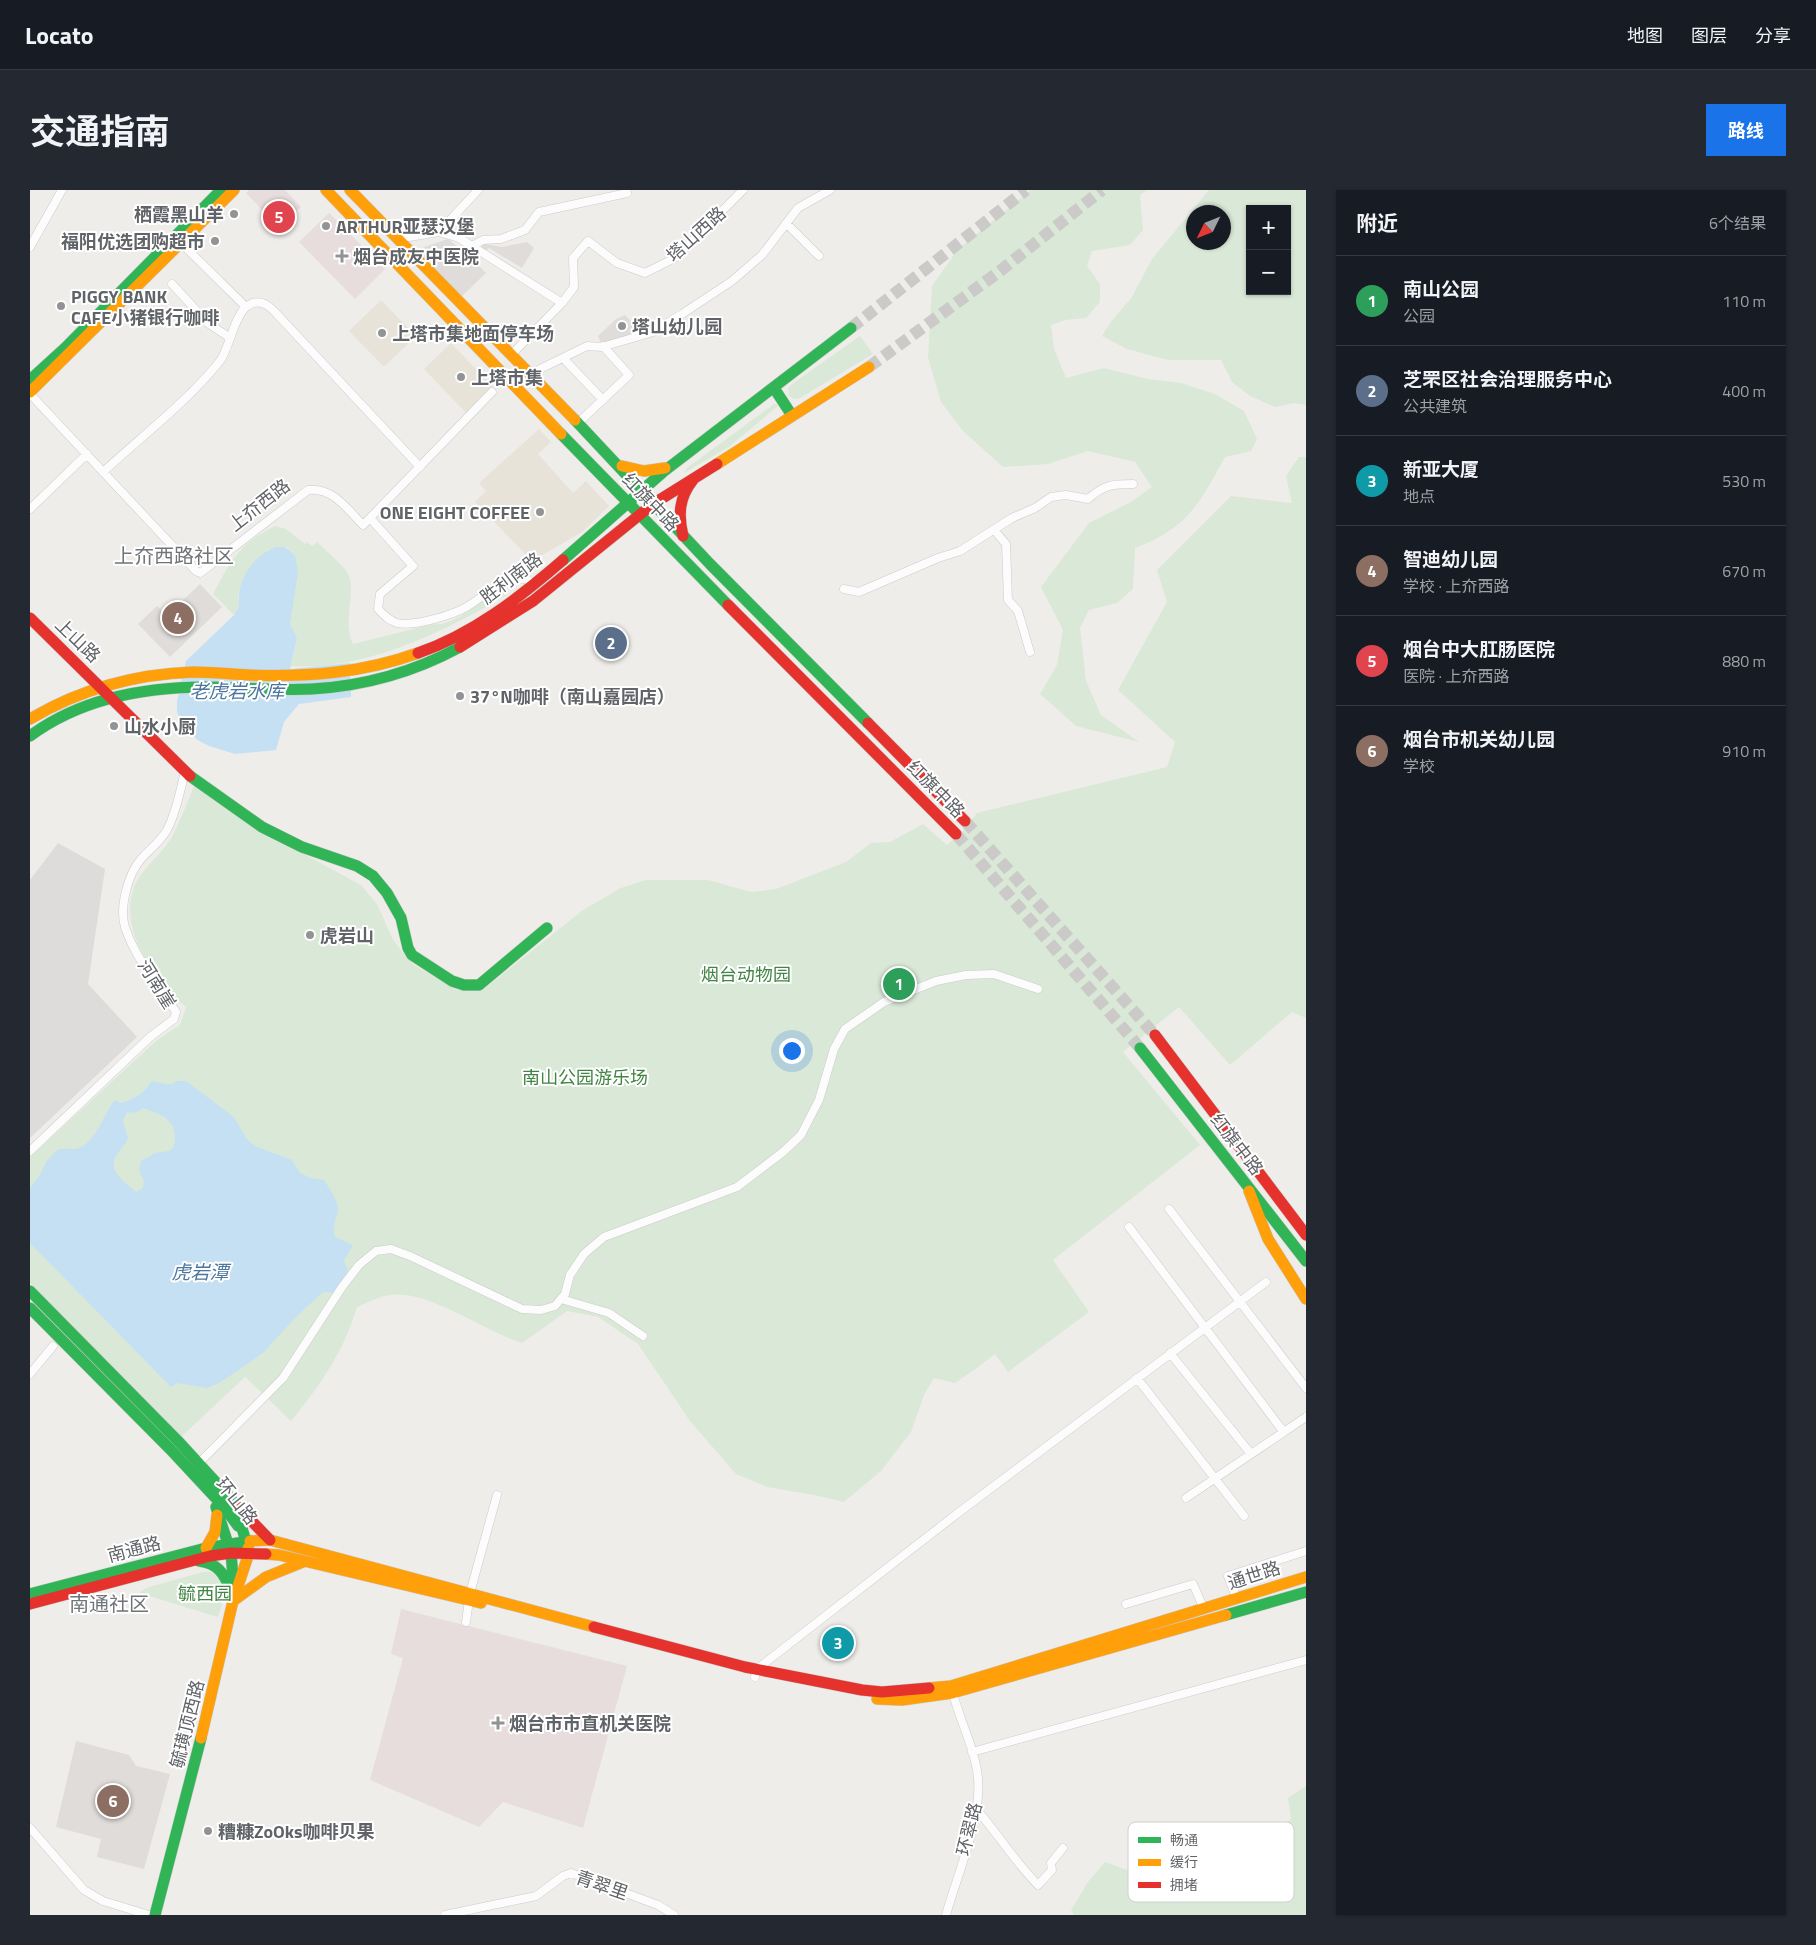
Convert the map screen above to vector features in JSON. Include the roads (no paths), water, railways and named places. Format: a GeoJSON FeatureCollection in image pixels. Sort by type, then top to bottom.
{"type":"FeatureCollection","features":[{"type":"Feature","properties":{"kind":"main road","name":"上夼西路"},"geometry":{"type":"LineString","coordinates":[[30,393],[178,239],[221,190]]}},
{"type":"Feature","properties":{"kind":"main road","name":"上夼西路"},"geometry":{"type":"LineString","coordinates":[[30,380],[178,239],[234,190]]}},
{"type":"Feature","properties":{"kind":"main road","name":"红旗中路"},"geometry":{"type":"LineString","coordinates":[[326,190],[639,516],[956,834]]}},
{"type":"Feature","properties":{"kind":"main road","name":"红旗中路"},"geometry":{"type":"LineString","coordinates":[[350,190],[619,465],[683,536],[965,821]]}},
{"type":"Feature","properties":{"kind":"main road","name":"胜利南路"},"geometry":{"type":"LineString","coordinates":[[101,686],[184,673],[274,676],[343,671],[389,664],[441,644],[501,610],[534,585],[674,463],[851,328]]}},
{"type":"Feature","properties":{"kind":"main road","name":"胜利南路"},"geometry":{"type":"LineString","coordinates":[[30,736],[72,710],[116,697],[196,687],[279,690],[340,685],[376,679],[425,666],[483,637],[557,585],[591,558],[622,528],[676,487],[869,367]]}},
{"type":"Feature","properties":{"kind":"main road"},"geometry":{"type":"LineString","coordinates":[[774,388],[791,414]]}},
{"type":"Feature","properties":{"kind":"main road"},"geometry":{"type":"LineString","coordinates":[[619,465],[633,471],[647,472],[656,471],[674,463]]}},
{"type":"Feature","properties":{"kind":"main road"},"geometry":{"type":"LineString","coordinates":[[683,536],[680,505],[685,489],[696,476]]}},
{"type":"Feature","properties":{"kind":"main road","name":"上山路"},"geometry":{"type":"LineString","coordinates":[[30,618],[101,686],[116,697],[185,772],[262,827],[302,847],[357,866],[373,876],[387,893],[401,918],[408,948],[412,954],[452,981],[474,987],[483,984],[548,928]]}},
{"type":"Feature","properties":{"kind":"main road"},"geometry":{"type":"LineString","coordinates":[[30,719],[54,704],[101,686]]}},
{"type":"Feature","properties":{"kind":"main road","name":"红旗中路"},"geometry":{"type":"LineString","coordinates":[[1155,1035],[1306,1235]]}},
{"type":"Feature","properties":{"kind":"main road","name":"红旗中路"},"geometry":{"type":"LineString","coordinates":[[1140,1048],[1306,1261]]}},
{"type":"Feature","properties":{"kind":"main road"},"geometry":{"type":"LineString","coordinates":[[1245,1182],[1268,1239],[1306,1298]]}},
{"type":"Feature","properties":{"kind":"main road","name":"环山路"},"geometry":{"type":"LineString","coordinates":[[30,1291],[234,1502],[247,1541]]}},
{"type":"Feature","properties":{"kind":"main road","name":"环山路"},"geometry":{"type":"LineString","coordinates":[[30,1308],[234,1518],[247,1541]]}},
{"type":"Feature","properties":{"kind":"main road","name":"环山路"},"geometry":{"type":"LineString","coordinates":[[211,1495],[230,1548],[233,1601]]}},
{"type":"Feature","properties":{"kind":"main road"},"geometry":{"type":"LineString","coordinates":[[234,1502],[270,1540],[756,1673],[882,1692],[952,1689],[1306,1592]]}},
{"type":"Feature","properties":{"kind":"main road"},"geometry":{"type":"LineString","coordinates":[[206,1548],[214,1532],[217,1519],[216,1507]]}},
{"type":"Feature","properties":{"kind":"main road","name":"南通路"},"geometry":{"type":"LineString","coordinates":[[30,1594],[206,1548],[230,1548],[247,1541],[270,1540]]}},
{"type":"Feature","properties":{"kind":"main road","name":"毓璜顶西路"},"geometry":{"type":"LineString","coordinates":[[155,1915],[210,1704],[233,1601],[249,1553],[247,1541]]}},
{"type":"Feature","properties":{"kind":"main road"},"geometry":{"type":"LineString","coordinates":[[30,1604],[193,1560],[230,1548],[249,1553],[279,1555],[470,1596]]}},
{"type":"Feature","properties":{"kind":"main road"},"geometry":{"type":"LineString","coordinates":[[193,1560],[208,1561],[222,1571],[227,1578],[233,1601],[251,1586],[271,1574],[291,1564],[304,1561]]}},
{"type":"Feature","properties":{"kind":"main road","name":"通世路"},"geometry":{"type":"LineString","coordinates":[[952,1689],[1306,1577]]}},
{"type":"Feature","properties":{"kind":"street"},"geometry":{"type":"LineString","coordinates":[[30,247],[62,190]]}},
{"type":"Feature","properties":{"kind":"street"},"geometry":{"type":"LineString","coordinates":[[439,232],[478,190]]}},
{"type":"Feature","properties":{"kind":"street","name":"塔山西路"},"geometry":{"type":"LineString","coordinates":[[511,355],[562,304],[574,287],[573,258],[588,241],[617,263],[645,273],[675,258],[743,190]]}},
{"type":"Feature","properties":{"kind":"street"},"geometry":{"type":"LineString","coordinates":[[532,377],[540,370],[587,346],[603,346],[653,332],[732,281],[762,255],[798,208],[830,190]]}},
{"type":"Feature","properties":{"kind":"street"},"geometry":{"type":"LineString","coordinates":[[472,246],[483,240],[501,239],[525,230],[539,212],[627,193]]}},
{"type":"Feature","properties":{"kind":"street"},"geometry":{"type":"LineString","coordinates":[[786,223],[819,256]]}},
{"type":"Feature","properties":{"kind":"street"},"geometry":{"type":"LineString","coordinates":[[397,239],[439,232],[459,238],[562,304]]}},
{"type":"Feature","properties":{"kind":"street"},"geometry":{"type":"LineString","coordinates":[[178,239],[246,307]]}},
{"type":"Feature","properties":{"kind":"street"},"geometry":{"type":"LineString","coordinates":[[172,284],[209,324],[229,337]]}},
{"type":"Feature","properties":{"kind":"street"},"geometry":{"type":"LineString","coordinates":[[104,472],[182,400],[221,359],[229,337],[235,330],[239,316],[246,307],[256,302],[266,303],[420,467]]}},
{"type":"Feature","properties":{"kind":"street"},"geometry":{"type":"LineString","coordinates":[[578,423],[629,375],[603,346]]}},
{"type":"Feature","properties":{"kind":"street"},"geometry":{"type":"LineString","coordinates":[[564,359],[603,400]]}},
{"type":"Feature","properties":{"kind":"street"},"geometry":{"type":"LineString","coordinates":[[492,392],[370,518],[414,566],[380,594],[377,602],[378,609],[386,618],[397,623],[410,624],[456,612],[468,606],[488,590],[516,579],[526,579],[534,585]]}},
{"type":"Feature","properties":{"kind":"street","name":"上夼西路"},"geometry":{"type":"LineString","coordinates":[[30,393],[196,571],[200,573],[308,490],[325,490],[363,525],[370,518]]}},
{"type":"Feature","properties":{"kind":"street"},"geometry":{"type":"LineString","coordinates":[[30,509],[87,454]]}},
{"type":"Feature","properties":{"kind":"street"},"geometry":{"type":"LineString","coordinates":[[844,589],[859,592],[922,564],[960,551],[1051,498],[1066,495],[1088,499],[1101,487],[1113,484],[1133,484]]}},
{"type":"Feature","properties":{"kind":"street"},"geometry":{"type":"LineString","coordinates":[[994,530],[1006,544],[1008,600],[1018,612],[1030,652]]}},
{"type":"Feature","properties":{"kind":"street","name":"河南崖"},"geometry":{"type":"LineString","coordinates":[[30,1151],[150,1037],[174,1019],[176,1012],[132,944],[124,925],[124,903],[127,888],[140,860],[156,845],[167,829],[185,772]]}},
{"type":"Feature","properties":{"kind":"street"},"geometry":{"type":"LineString","coordinates":[[198,1463],[283,1378],[342,1287],[359,1265],[376,1251],[391,1249],[410,1256],[522,1309],[541,1310],[555,1306],[565,1294],[570,1275],[584,1254],[604,1237],[737,1187],[783,1152],[801,1134],[819,1100],[834,1048],[845,1030],[884,1002],[936,981],[966,976],[994,974],[1038,990]]}},
{"type":"Feature","properties":{"kind":"street"},"geometry":{"type":"LineString","coordinates":[[1169,1209],[1241,1300],[1306,1388]]}},
{"type":"Feature","properties":{"kind":"street"},"geometry":{"type":"LineString","coordinates":[[1129,1227],[1283,1431]]}},
{"type":"Feature","properties":{"kind":"street"},"geometry":{"type":"LineString","coordinates":[[756,1673],[1137,1378],[1266,1282]]}},
{"type":"Feature","properties":{"kind":"street"},"geometry":{"type":"LineString","coordinates":[[561,1299],[609,1313],[643,1336]]}},
{"type":"Feature","properties":{"kind":"street"},"geometry":{"type":"LineString","coordinates":[[30,1374],[53,1346]]}},
{"type":"Feature","properties":{"kind":"street"},"geometry":{"type":"LineString","coordinates":[[1170,1353],[1250,1454]]}},
{"type":"Feature","properties":{"kind":"street"},"geometry":{"type":"LineString","coordinates":[[1137,1378],[1244,1516]]}},
{"type":"Feature","properties":{"kind":"street"},"geometry":{"type":"LineString","coordinates":[[1186,1498],[1306,1417]]}},
{"type":"Feature","properties":{"kind":"street"},"geometry":{"type":"LineString","coordinates":[[466,1622],[470,1596],[497,1495]]}},
{"type":"Feature","properties":{"kind":"street"},"geometry":{"type":"LineString","coordinates":[[1237,1599],[1228,1576],[1306,1551]]}},
{"type":"Feature","properties":{"kind":"street"},"geometry":{"type":"LineString","coordinates":[[1126,1604],[1193,1584],[1208,1608]]}},
{"type":"Feature","properties":{"kind":"street"},"geometry":{"type":"LineString","coordinates":[[972,1752],[1306,1660]]}},
{"type":"Feature","properties":{"kind":"street","name":"环翠路"},"geometry":{"type":"LineString","coordinates":[[946,1915],[977,1810],[978,1777],[952,1689]]}},
{"type":"Feature","properties":{"kind":"street"},"geometry":{"type":"LineString","coordinates":[[977,1810],[995,1831],[1016,1862],[1038,1885],[1052,1870],[1051,1863],[1063,1848]]}},
{"type":"Feature","properties":{"kind":"street"},"geometry":{"type":"LineString","coordinates":[[30,1828],[84,1890],[103,1901],[149,1915]]}},
{"type":"Feature","properties":{"kind":"street","name":"青翠里"},"geometry":{"type":"LineString","coordinates":[[445,1915],[536,1896],[563,1876],[571,1873],[658,1905],[674,1915]]}},
{"type":"Feature","properties":{"kind":"water","name":"老虎岩水库"},"geometry":{"type":"Polygon","coordinates":[[[275,547],[285,547],[295,555],[298,572],[290,624],[297,638],[290,669],[350,663],[351,697],[299,704],[284,722],[276,750],[235,754],[209,746],[196,739],[181,721],[177,712],[177,701],[186,661],[234,615],[239,607],[240,588],[247,571],[259,557],[275,547]]]}},
{"type":"Feature","properties":{"kind":"water","name":"虎岩潭"},"geometry":{"type":"Polygon","coordinates":[[[152,1081],[173,1084],[176,1081],[186,1081],[234,1117],[247,1139],[255,1146],[292,1160],[300,1173],[311,1178],[324,1180],[338,1206],[334,1228],[335,1237],[353,1245],[344,1261],[348,1270],[335,1293],[323,1292],[294,1319],[263,1353],[221,1382],[207,1388],[177,1383],[171,1387],[30,1243],[30,1188],[40,1175],[46,1162],[58,1149],[77,1149],[85,1145],[91,1140],[115,1100],[122,1103],[139,1095],[152,1081]],[[144,1108],[137,1112],[126,1113],[123,1122],[128,1138],[116,1155],[114,1169],[120,1178],[136,1192],[143,1188],[144,1181],[139,1170],[141,1161],[155,1153],[169,1151],[174,1147],[173,1126],[165,1117],[144,1108]]]}},
{"type":"Feature","properties":{"kind":"tunnel"},"geometry":{"type":"LineString","coordinates":[[851,328],[1026,190]]}},
{"type":"Feature","properties":{"kind":"tunnel"},"geometry":{"type":"LineString","coordinates":[[869,367],[1000,271],[1102,190]]}},
{"type":"Feature","properties":{"kind":"tunnel"},"geometry":{"type":"LineString","coordinates":[[965,821],[1155,1035]]}},
{"type":"Feature","properties":{"kind":"tunnel"},"geometry":{"type":"LineString","coordinates":[[956,834],[1140,1048]]}},
{"type":"Feature","properties":{"kind":"place","name":"栖霞黑山羊"},"geometry":{"type":"Point","coordinates":[234,214]}},
{"type":"Feature","properties":{"kind":"place","name":"烟台中大肛肠医院"},"geometry":{"type":"Point","coordinates":[279,217]}},
{"type":"Feature","properties":{"kind":"place","name":"ARTHUR亚瑟汉堡"},"geometry":{"type":"Point","coordinates":[326,226]}},
{"type":"Feature","properties":{"kind":"place","name":"福阳优选团购超市"},"geometry":{"type":"Point","coordinates":[215,241]}},
{"type":"Feature","properties":{"kind":"place","name":"烟台成友中医院"},"geometry":{"type":"Point","coordinates":[342,256]}},
{"type":"Feature","properties":{"kind":"place","name":"PIGGY BANK CAFE小猪银行咖啡"},"geometry":{"type":"Point","coordinates":[61,306]}},
{"type":"Feature","properties":{"kind":"place","name":"塔山幼儿园"},"geometry":{"type":"Point","coordinates":[622,326]}},
{"type":"Feature","properties":{"kind":"place","name":"上塔市集地面停车场"},"geometry":{"type":"Point","coordinates":[382,333]}},
{"type":"Feature","properties":{"kind":"place","name":"上塔市集"},"geometry":{"type":"Point","coordinates":[461,377]}},
{"type":"Feature","properties":{"kind":"place","name":"ONE EIGHT COFFEE"},"geometry":{"type":"Point","coordinates":[540,512]}},
{"type":"Feature","properties":{"kind":"place","name":"智迪幼儿园"},"geometry":{"type":"Point","coordinates":[178,618]}},
{"type":"Feature","properties":{"kind":"place","name":"芝罘区社会治理服务中心"},"geometry":{"type":"Point","coordinates":[611,643]}},
{"type":"Feature","properties":{"kind":"place","name":"37°N咖啡（南山嘉园店）"},"geometry":{"type":"Point","coordinates":[460,696]}},
{"type":"Feature","properties":{"kind":"place","name":"山水小厨"},"geometry":{"type":"Point","coordinates":[114,726]}},
{"type":"Feature","properties":{"kind":"place","name":"虎岩山"},"geometry":{"type":"Point","coordinates":[310,935]}},
{"type":"Feature","properties":{"kind":"place","name":"南山公园"},"geometry":{"type":"Point","coordinates":[899,984]}},
{"type":"Feature","properties":{"kind":"place","name":"新亚大厦"},"geometry":{"type":"Point","coordinates":[838,1643]}},
{"type":"Feature","properties":{"kind":"place","name":"烟台市市直机关医院"},"geometry":{"type":"Point","coordinates":[498,1723]}},
{"type":"Feature","properties":{"kind":"place","name":"烟台市机关幼儿园"},"geometry":{"type":"Point","coordinates":[113,1801]}},
{"type":"Feature","properties":{"kind":"place","name":"糟糠ZoOks咖啡贝果"},"geometry":{"type":"Point","coordinates":[208,1831]}},
{"type":"Feature","properties":{"kind":"district","name":"上夼西路社区"},"geometry":{"type":"Point","coordinates":[174,555]}},
{"type":"Feature","properties":{"kind":"district","name":"南通社区"},"geometry":{"type":"Point","coordinates":[109,1603]}},
{"type":"Feature","properties":{"kind":"park label","name":"烟台动物园"},"geometry":{"type":"Point","coordinates":[746,974]}},
{"type":"Feature","properties":{"kind":"park label","name":"南山公园游乐场"},"geometry":{"type":"Point","coordinates":[585,1077]}},
{"type":"Feature","properties":{"kind":"park label","name":"毓西园"},"geometry":{"type":"Point","coordinates":[205,1593]}}]}
